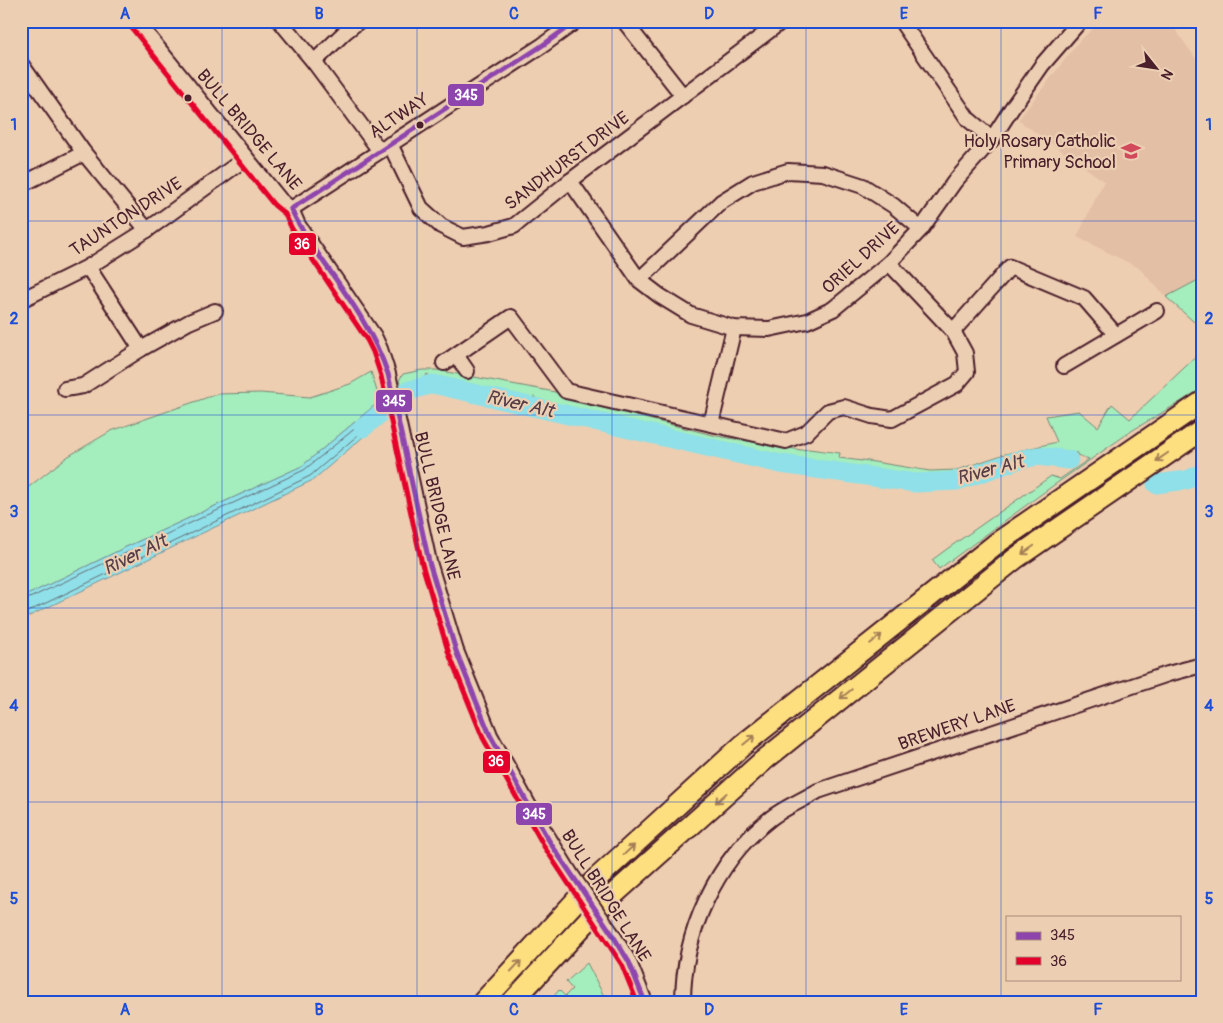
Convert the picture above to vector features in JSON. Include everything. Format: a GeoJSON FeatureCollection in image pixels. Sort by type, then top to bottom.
{"type":"FeatureCollection","features":[{"type":"Feature","properties":{"kind":"highway"},"geometry":{"type":"LineString","coordinates":[[483,1002],[595,880],[744,744],[997,543],[1202,402]]}},
{"type":"Feature","properties":{"kind":"highway"},"geometry":{"type":"LineString","coordinates":[[512,1002],[604,903],[763,760],[1016,558],[1202,430]]}},
{"type":"Feature","properties":{"kind":"street","name":"BULL BRIDGE LANE"},"geometry":{"type":"LineString","coordinates":[[136,21],[280,200],[291,209],[298,226],[374,336],[384,360],[396,409],[429,562],[456,651],[490,734],[534,814],[570,873],[629,962],[645,1002]]}},
{"type":"Feature","properties":{"kind":"street","name":"SANDHURST DRIVE"},"geometry":{"type":"LineString","coordinates":[[280,21],[385,148],[421,208],[440,226],[463,237],[489,233],[514,226],[570,181],[782,21]]}},
{"type":"Feature","properties":{"kind":"street"},"geometry":{"type":"LineString","coordinates":[[314,62],[359,21]]}},
{"type":"Feature","properties":{"kind":"street","name":"ALTWAY"},"geometry":{"type":"LineString","coordinates":[[291,209],[535,50],[576,21]]}},
{"type":"Feature","properties":{"kind":"street"},"geometry":{"type":"LineString","coordinates":[[624,21],[683,96]]}},
{"type":"Feature","properties":{"kind":"street"},"geometry":{"type":"LineString","coordinates":[[901,21],[968,118],[992,139]]}},
{"type":"Feature","properties":{"kind":"street","name":"ORIEL DRIVE"},"geometry":{"type":"LineString","coordinates":[[570,181],[639,280],[660,296],[691,315],[734,328],[769,329],[807,322],[833,309],[889,263],[992,139],[1042,65],[1080,21]]}},
{"type":"Feature","properties":{"kind":"street"},"geometry":{"type":"LineString","coordinates":[[21,64],[84,153],[147,230]]}},
{"type":"Feature","properties":{"kind":"street"},"geometry":{"type":"LineString","coordinates":[[21,185],[84,153]]}},
{"type":"Feature","properties":{"kind":"street","name":"TAUNTON DRIVE"},"geometry":{"type":"LineString","coordinates":[[21,300],[88,267],[147,230],[246,158]]}},
{"type":"Feature","properties":{"kind":"street"},"geometry":{"type":"LineString","coordinates":[[639,280],[721,202],[753,182],[788,171],[823,173],[863,186],[894,206],[920,228]]}},
{"type":"Feature","properties":{"kind":"street"},"geometry":{"type":"LineString","coordinates":[[444,363],[512,317],[566,390],[786,441],[806,432],[828,411],[844,407],[872,416],[892,419],[957,384],[968,372],[965,353],[953,331],[889,263]]}},
{"type":"Feature","properties":{"kind":"street"},"geometry":{"type":"LineString","coordinates":[[88,267],[141,349]]}},
{"type":"Feature","properties":{"kind":"street"},"geometry":{"type":"LineString","coordinates":[[953,331],[1010,267],[1084,298],[1116,335]]}},
{"type":"Feature","properties":{"kind":"street"},"geometry":{"type":"LineString","coordinates":[[65,389],[83,386],[141,349],[190,322],[215,311]]}},
{"type":"Feature","properties":{"kind":"street"},"geometry":{"type":"LineString","coordinates":[[1064,366],[1157,311]]}},
{"type":"Feature","properties":{"kind":"street"},"geometry":{"type":"LineString","coordinates":[[711,424],[734,328]]}},
{"type":"Feature","properties":{"kind":"street"},"geometry":{"type":"LineString","coordinates":[[456,355],[467,371]]}},
{"type":"Feature","properties":{"kind":"street","name":"BREWERY LANE"},"geometry":{"type":"LineString","coordinates":[[683,1002],[683,980],[690,943],[702,909],[718,878],[739,847],[772,817],[818,791],[1158,677],[1202,665]]}},
{"type":"Feature","properties":{"kind":"shaded area","name":"Holy Rosary Catholic Primary School"},"geometry":{"type":"Polygon","coordinates":[[[1102,21],[1169,21],[1202,67],[1202,278],[1166,297],[1139,268],[1077,237],[1104,181],[1018,120],[1080,40],[1102,21]]]}},
{"type":"Feature","properties":{"kind":"green space"},"geometry":{"type":"Polygon","coordinates":[[[1202,278],[1202,329],[1166,297],[1202,278]]]}},
{"type":"Feature","properties":{"kind":"green space"},"geometry":{"type":"Polygon","coordinates":[[[1202,351],[1202,389],[1133,430],[939,569],[932,560],[1051,476],[1060,479],[1089,459],[1077,455],[1077,452],[1074,455],[1057,452],[1032,452],[1016,455],[951,477],[918,479],[821,465],[750,451],[536,403],[535,397],[533,397],[533,402],[432,381],[428,374],[426,375],[428,382],[402,391],[399,380],[403,374],[422,370],[436,370],[566,394],[575,401],[717,436],[801,450],[809,449],[840,453],[839,458],[930,471],[957,470],[1005,454],[1057,442],[1046,416],[1079,411],[1098,427],[1112,404],[1130,419],[1202,351]]]}},
{"type":"Feature","properties":{"kind":"green space"},"geometry":{"type":"Polygon","coordinates":[[[371,372],[380,401],[302,466],[126,547],[21,598],[21,493],[67,457],[111,431],[217,394],[260,393],[310,397],[350,384],[371,372]]]}},
{"type":"Feature","properties":{"kind":"green space"},"geometry":{"type":"Polygon","coordinates":[[[587,963],[607,1002],[549,1002],[559,990],[565,996],[572,989],[566,982],[587,963]]]}},
{"type":"Feature","properties":{"kind":"water"},"geometry":{"type":"Polygon","coordinates":[[[380,401],[384,419],[313,480],[21,620],[21,598],[126,547],[302,466],[380,401]]]}},
{"type":"Feature","properties":{"kind":"waterway","name":"River Alt"},"geometry":{"type":"LineString","coordinates":[[363,428],[407,391],[433,384],[781,464],[916,483],[957,481],[1018,460],[1038,456],[1069,460]]}},
{"type":"Feature","properties":{"kind":"waterway","name":"River Alt"},"geometry":{"type":"LineString","coordinates":[[1156,484],[1187,480],[1202,473]]}},
{"type":"Feature","properties":{"kind":"transit line","name":"345"},"geometry":{"type":"LineString","coordinates":[[291,209],[543,45],[576,21]]}},
{"type":"Feature","properties":{"kind":"transit line","name":"36"},"geometry":{"type":"LineString","coordinates":[[130,26],[274,205],[285,214],[292,229],[367,340],[381,376],[422,564],[449,654],[483,738],[545,848],[622,965],[637,1002]]}},
{"type":"Feature","properties":{"kind":"transit line","name":"345"},"geometry":{"type":"LineString","coordinates":[[291,209],[298,224],[361,317],[376,344],[388,374],[429,562],[456,651],[490,735],[551,844],[629,962],[645,1002]]}},
{"type":"Feature","properties":{"kind":"place","name":"Holy Rosary Catholic Primary School"},"geometry":{"type":"Point","coordinates":[1131,151]}}]}
